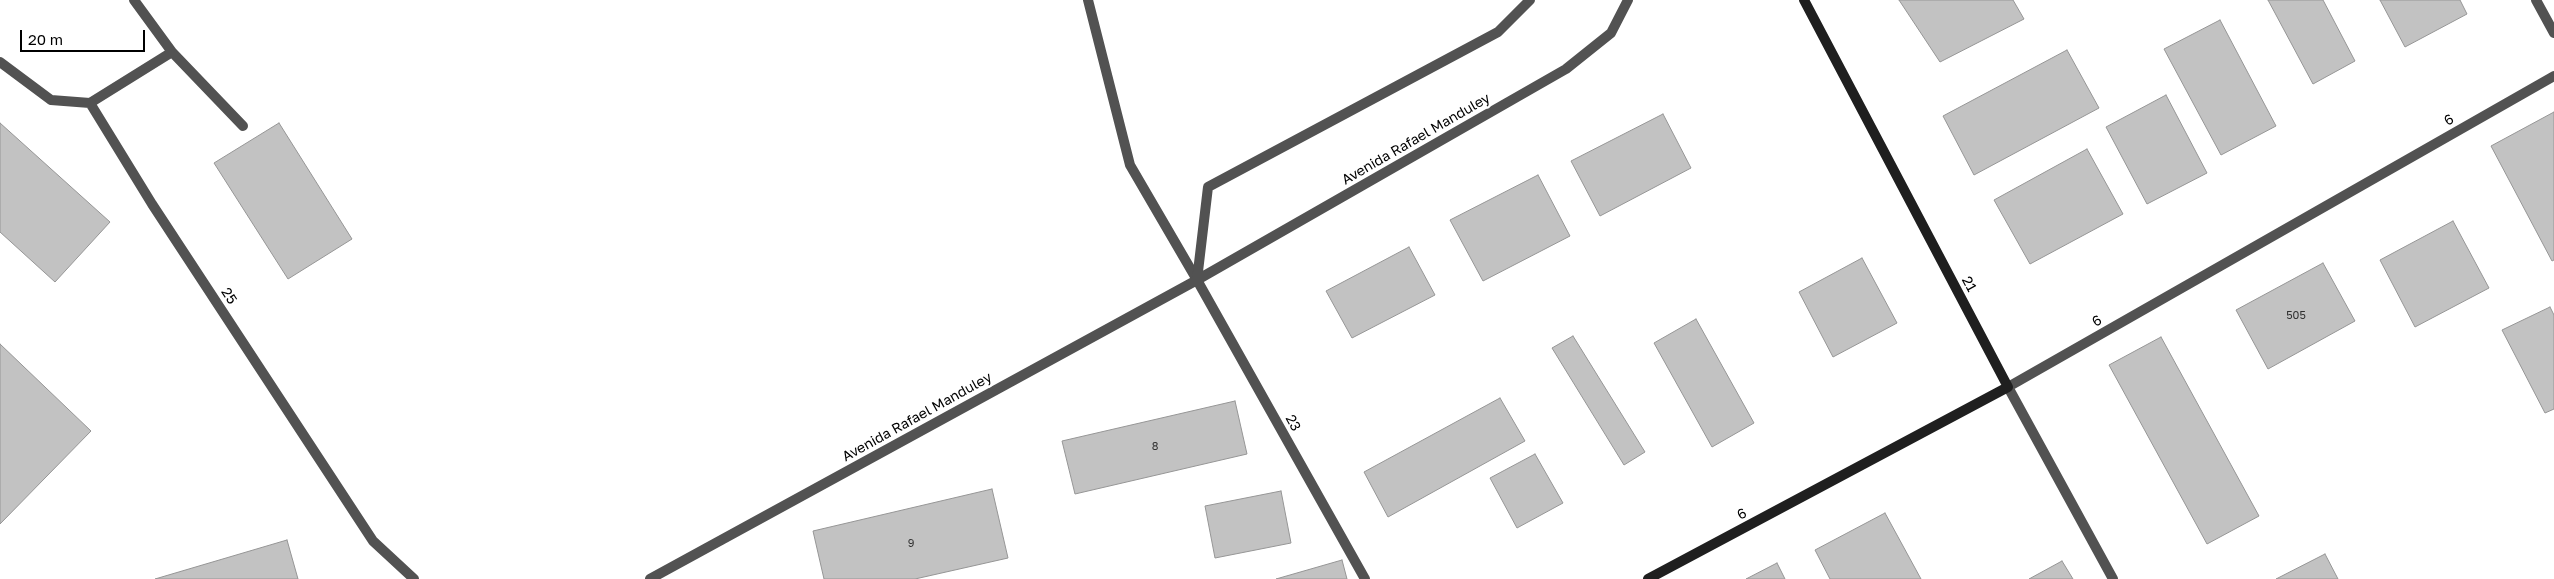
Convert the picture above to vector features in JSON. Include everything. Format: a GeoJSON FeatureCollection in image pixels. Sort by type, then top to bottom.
{"type":"FeatureCollection","features":[{"type":"Feature","properties":{"kind":"street"},"geometry":{"type":"LineString","coordinates":[[134,0],[172,52],[243,126]]}},
{"type":"Feature","properties":{"kind":"street","name":"23"},"geometry":{"type":"LineString","coordinates":[[1088,0],[1130,165],[1365,579]]}},
{"type":"Feature","properties":{"kind":"street"},"geometry":{"type":"LineString","coordinates":[[1197,280],[1208,187],[1498,32],[1530,0]]}},
{"type":"Feature","properties":{"kind":"street","name":"Avenida Rafael Manduley"},"geometry":{"type":"LineString","coordinates":[[650,579],[1197,280],[1566,69],[1611,33],[1628,0]]}},
{"type":"Feature","properties":{"kind":"street","name":"21"},"geometry":{"type":"LineString","coordinates":[[1804,0],[2008,387],[2113,579]]}},
{"type":"Feature","properties":{"kind":"street"},"geometry":{"type":"LineString","coordinates":[[2536,0],[2554,33]]}},
{"type":"Feature","properties":{"kind":"street"},"geometry":{"type":"LineString","coordinates":[[0,62],[51,100],[90,103],[172,52]]}},
{"type":"Feature","properties":{"kind":"street","name":"6"},"geometry":{"type":"LineString","coordinates":[[1648,579],[2008,387],[2554,76]]}},
{"type":"Feature","properties":{"kind":"street","name":"25"},"geometry":{"type":"LineString","coordinates":[[90,103],[152,204],[373,541],[414,579]]}},
{"type":"Feature","properties":{"kind":"building"},"geometry":{"type":"Polygon","coordinates":[[[1899,0],[2013,0],[2024,19],[1940,62],[1899,0]]]}},
{"type":"Feature","properties":{"kind":"building"},"geometry":{"type":"Polygon","coordinates":[[[2268,0],[2323,0],[2355,61],[2313,84],[2268,0]]]}},
{"type":"Feature","properties":{"kind":"building"},"geometry":{"type":"Polygon","coordinates":[[[2380,0],[2460,0],[2467,14],[2405,47],[2380,0]]]}},
{"type":"Feature","properties":{"kind":"building"},"geometry":{"type":"Polygon","coordinates":[[[2220,20],[2276,126],[2221,155],[2164,49],[2220,20]]]}},
{"type":"Feature","properties":{"kind":"building"},"geometry":{"type":"Polygon","coordinates":[[[2067,50],[2099,108],[1974,175],[1943,116],[2067,50]]]}},
{"type":"Feature","properties":{"kind":"building"},"geometry":{"type":"Polygon","coordinates":[[[2166,95],[2207,173],[2147,204],[2106,127],[2166,95]]]}},
{"type":"Feature","properties":{"kind":"building"},"geometry":{"type":"Polygon","coordinates":[[[2554,112],[2554,260],[2552,261],[2491,146],[2554,112]]]}},
{"type":"Feature","properties":{"kind":"building"},"geometry":{"type":"Polygon","coordinates":[[[1663,114],[1691,168],[1600,216],[1571,161],[1663,114]]]}},
{"type":"Feature","properties":{"kind":"building"},"geometry":{"type":"Polygon","coordinates":[[[0,123],[110,222],[55,282],[0,232],[0,123]]]}},
{"type":"Feature","properties":{"kind":"building"},"geometry":{"type":"Polygon","coordinates":[[[279,123],[352,239],[288,279],[214,163],[279,123]]]}},
{"type":"Feature","properties":{"kind":"building"},"geometry":{"type":"Polygon","coordinates":[[[2087,149],[2123,214],[2030,264],[1994,200],[2087,149]]]}},
{"type":"Feature","properties":{"kind":"building"},"geometry":{"type":"Polygon","coordinates":[[[1538,175],[1570,236],[1483,281],[1450,220],[1538,175]]]}},
{"type":"Feature","properties":{"kind":"building"},"geometry":{"type":"Polygon","coordinates":[[[2453,221],[2489,288],[2415,327],[2380,260],[2453,221]]]}},
{"type":"Feature","properties":{"kind":"building"},"geometry":{"type":"Polygon","coordinates":[[[1409,247],[1435,295],[1352,338],[1326,291],[1409,247]]]}},
{"type":"Feature","properties":{"kind":"building"},"geometry":{"type":"Polygon","coordinates":[[[1862,258],[1897,323],[1833,357],[1799,292],[1862,258]]]}},
{"type":"Feature","properties":{"kind":"building"},"geometry":{"type":"Polygon","coordinates":[[[2323,263],[2355,321],[2268,369],[2236,310],[2323,263]]]}},
{"type":"Feature","properties":{"kind":"building"},"geometry":{"type":"Polygon","coordinates":[[[2550,307],[2554,315],[2554,409],[2545,413],[2502,330],[2550,307]]]}},
{"type":"Feature","properties":{"kind":"building"},"geometry":{"type":"Polygon","coordinates":[[[1696,319],[1754,423],[1712,447],[1654,343],[1696,319]]]}},
{"type":"Feature","properties":{"kind":"building"},"geometry":{"type":"Polygon","coordinates":[[[1573,336],[1645,452],[1624,465],[1552,348],[1573,336]]]}},
{"type":"Feature","properties":{"kind":"building"},"geometry":{"type":"Polygon","coordinates":[[[2161,337],[2259,516],[2207,544],[2109,365],[2161,337]]]}},
{"type":"Feature","properties":{"kind":"building"},"geometry":{"type":"Polygon","coordinates":[[[0,344],[91,431],[0,524],[0,344]]]}},
{"type":"Feature","properties":{"kind":"building"},"geometry":{"type":"Polygon","coordinates":[[[1500,398],[1525,441],[1388,517],[1364,472],[1500,398]]]}},
{"type":"Feature","properties":{"kind":"building"},"geometry":{"type":"Polygon","coordinates":[[[1235,401],[1247,454],[1075,494],[1062,441],[1235,401]]]}},
{"type":"Feature","properties":{"kind":"building"},"geometry":{"type":"Polygon","coordinates":[[[1535,454],[1563,503],[1517,528],[1490,478],[1535,454]]]}},
{"type":"Feature","properties":{"kind":"building"},"geometry":{"type":"Polygon","coordinates":[[[992,489],[1008,558],[915,579],[824,579],[813,531],[992,489]]]}},
{"type":"Feature","properties":{"kind":"building"},"geometry":{"type":"Polygon","coordinates":[[[1281,491],[1291,543],[1215,558],[1205,506],[1281,491]]]}},
{"type":"Feature","properties":{"kind":"building"},"geometry":{"type":"Polygon","coordinates":[[[1885,513],[1921,579],[1830,579],[1815,550],[1885,513]]]}},
{"type":"Feature","properties":{"kind":"building"},"geometry":{"type":"Polygon","coordinates":[[[287,540],[298,579],[155,579],[287,540]]]}},
{"type":"Feature","properties":{"kind":"building"},"geometry":{"type":"Polygon","coordinates":[[[2325,554],[2338,579],[2276,579],[2325,554]]]}},
{"type":"Feature","properties":{"kind":"building"},"geometry":{"type":"Polygon","coordinates":[[[1342,560],[1347,579],[1276,579],[1342,560]]]}},
{"type":"Feature","properties":{"kind":"building"},"geometry":{"type":"Polygon","coordinates":[[[2062,561],[2073,579],[2029,579],[2062,561]]]}},
{"type":"Feature","properties":{"kind":"building"},"geometry":{"type":"Polygon","coordinates":[[[1777,563],[1785,579],[1746,579],[1777,563]]]}}]}
